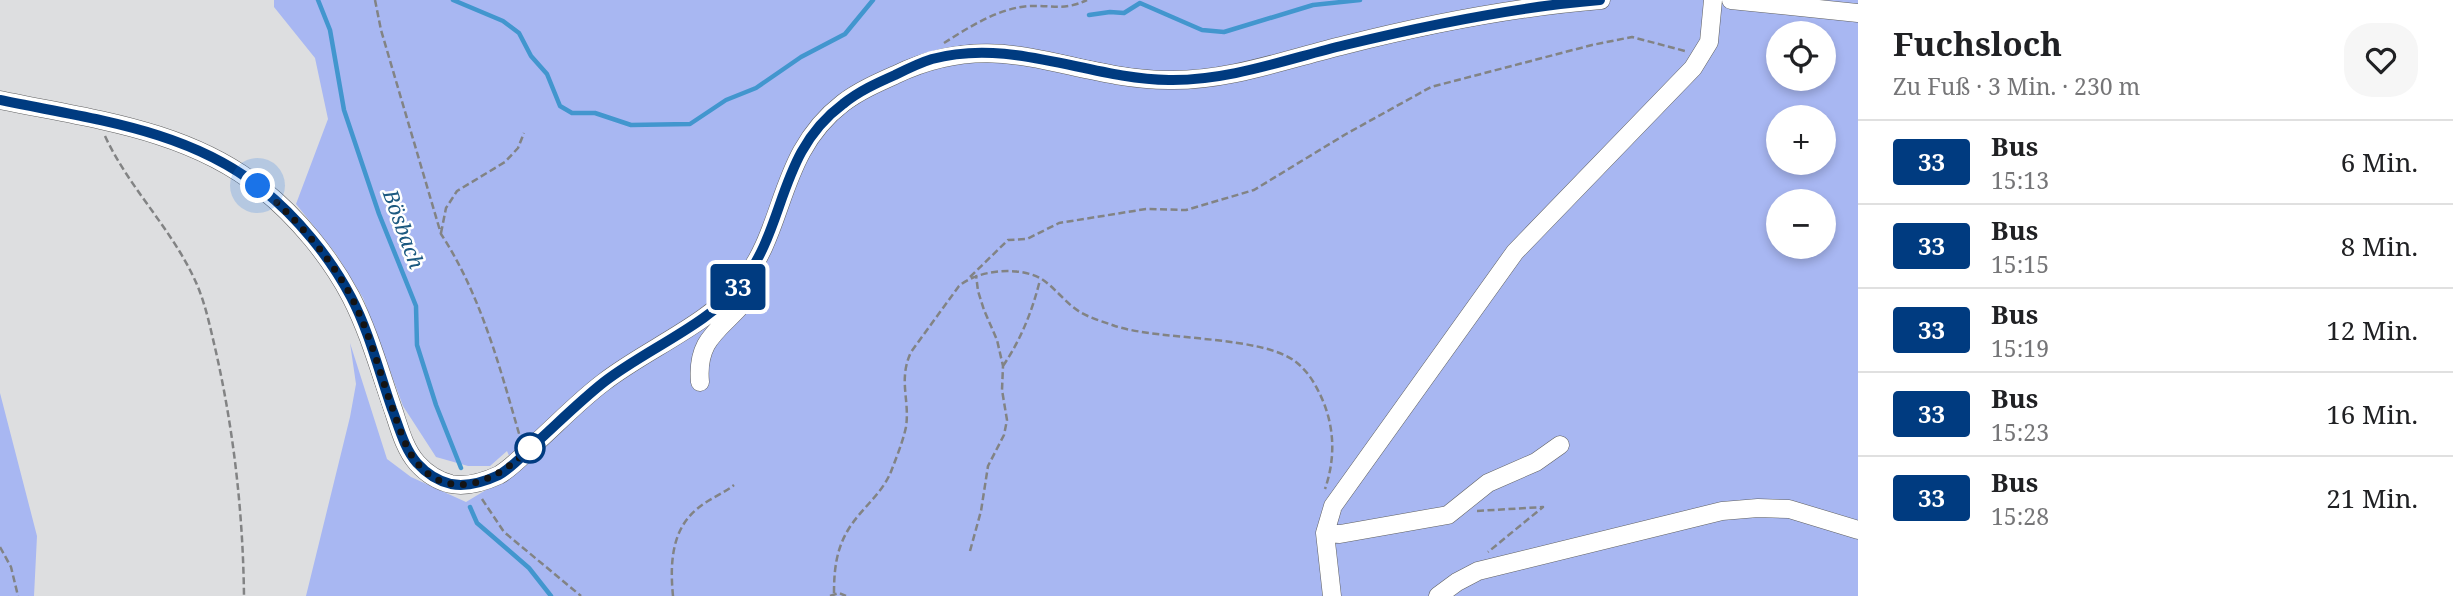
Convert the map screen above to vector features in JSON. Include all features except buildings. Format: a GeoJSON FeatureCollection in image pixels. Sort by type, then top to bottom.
{"type":"FeatureCollection","features":[{"type":"Feature","properties":{"kind":"street"},"geometry":{"type":"LineString","coordinates":[[0,100],[137,129],[197,150],[236,170],[270,196],[317,247],[350,296],[361,319],[401,434],[414,458],[421,467],[438,479],[456,485],[472,484],[500,474],[602,383],[728,298],[742,282],[762,249],[789,176],[817,128],[847,100],[917,65],[954,55],[1011,53],[1140,79],[1192,79],[1245,71],[1413,29],[1601,0]]}},
{"type":"Feature","properties":{"kind":"street"},"geometry":{"type":"LineString","coordinates":[[1332,596],[1325,533],[1329,514],[1339,496],[1515,252],[1693,68],[1709,42],[1713,0]]}},
{"type":"Feature","properties":{"kind":"street"},"geometry":{"type":"LineString","coordinates":[[1731,0],[1824,4],[1858,13]]}},
{"type":"Feature","properties":{"kind":"street"},"geometry":{"type":"LineString","coordinates":[[700,382],[701,354],[719,326],[745,301],[746,292],[742,282]]}},
{"type":"Feature","properties":{"kind":"street"},"geometry":{"type":"LineString","coordinates":[[1325,533],[1340,534],[1424,521],[1455,512],[1488,483],[1536,462],[1560,445]]}},
{"type":"Feature","properties":{"kind":"street"},"geometry":{"type":"LineString","coordinates":[[1438,596],[1478,571],[1722,510],[1789,509],[1855,527]]}},
{"type":"Feature","properties":{"kind":"path"},"geometry":{"type":"LineString","coordinates":[[374,0],[441,234],[453,253],[494,347],[524,454]]}},
{"type":"Feature","properties":{"kind":"path"},"geometry":{"type":"LineString","coordinates":[[917,65],[945,42],[980,22],[1010,10],[1029,6],[1064,8],[1087,0]]}},
{"type":"Feature","properties":{"kind":"path"},"geometry":{"type":"LineString","coordinates":[[846,596],[832,595],[835,561],[844,538],[856,519],[877,496],[893,468],[906,427],[904,381],[907,362],[919,340],[959,286],[1008,240],[1027,239],[1059,223],[1146,209],[1186,209],[1254,190],[1346,134],[1432,87],[1632,37],[1702,56]]}},
{"type":"Feature","properties":{"kind":"path"},"geometry":{"type":"LineString","coordinates":[[98,120],[116,156],[175,242],[203,299],[225,391],[231,432],[244,545],[244,596]]}},
{"type":"Feature","properties":{"kind":"path"},"geometry":{"type":"LineString","coordinates":[[441,234],[446,208],[457,191],[505,162],[518,148],[524,133]]}},
{"type":"Feature","properties":{"kind":"path"},"geometry":{"type":"LineString","coordinates":[[967,279],[976,275],[1010,272],[1031,275],[1040,279],[1081,313],[1116,326],[1151,334],[1247,346],[1291,359],[1311,378],[1326,408],[1332,442],[1329,476]]}},
{"type":"Feature","properties":{"kind":"path"},"geometry":{"type":"LineString","coordinates":[[970,551],[981,511],[988,466],[1004,435],[1007,421],[998,340],[984,310],[976,275]]}},
{"type":"Feature","properties":{"kind":"path"},"geometry":{"type":"LineString","coordinates":[[1003,366],[1032,313],[1040,279]]}},
{"type":"Feature","properties":{"kind":"path"},"geometry":{"type":"LineString","coordinates":[[472,484],[504,532],[581,596]]}},
{"type":"Feature","properties":{"kind":"path"},"geometry":{"type":"LineString","coordinates":[[673,596],[673,554],[679,533],[687,519],[699,507],[734,485]]}},
{"type":"Feature","properties":{"kind":"path"},"geometry":{"type":"LineString","coordinates":[[1455,512],[1543,508],[1483,556]]}},
{"type":"Feature","properties":{"kind":"path"},"geometry":{"type":"LineString","coordinates":[[0,547],[10,567],[18,596]]}},
{"type":"Feature","properties":{"kind":"shaded area"},"geometry":{"type":"Polygon","coordinates":[[[274,0],[1858,0],[1858,596],[306,596],[356,384],[350,343],[387,459],[411,477],[466,502],[516,472],[507,451],[490,466],[468,466],[436,457],[403,406],[363,298],[336,254],[296,204],[328,119],[315,58],[274,7],[274,0]]]}},
{"type":"Feature","properties":{"kind":"shaded area"},"geometry":{"type":"Polygon","coordinates":[[[0,393],[37,536],[34,596],[0,596],[0,393]]]}},
{"type":"Feature","properties":{"kind":"waterway","name":"Bösbach"},"geometry":{"type":"LineString","coordinates":[[318,0],[330,30],[344,110],[379,214],[416,306],[417,345],[436,405],[461,468]]}},
{"type":"Feature","properties":{"kind":"waterway"},"geometry":{"type":"LineString","coordinates":[[453,0],[503,21],[519,33],[531,56],[547,74],[560,106],[572,113],[595,113],[631,125],[690,124],[726,100],[756,88],[801,57],[845,34],[873,0]]}},
{"type":"Feature","properties":{"kind":"waterway"},"geometry":{"type":"LineString","coordinates":[[1089,15],[1124,13],[1140,3],[1202,30],[1224,32],[1313,5],[1360,0]]}},
{"type":"Feature","properties":{"kind":"waterway","name":"Bösbach"},"geometry":{"type":"LineString","coordinates":[[470,507],[477,523],[529,568],[551,596]]}},
{"type":"Feature","properties":{"kind":"bus line","name":"33"},"geometry":{"type":"LineString","coordinates":[[0,100],[137,129],[177,141],[219,160],[258,186],[301,227],[342,281],[361,319],[401,434],[414,458],[421,467],[438,479],[463,485],[482,482],[510,467],[602,383],[728,298],[758,258],[789,176],[817,128],[847,100],[917,65],[954,55],[1011,53],[1140,79],[1192,79],[1245,71],[1413,29],[1600,0]]}},
{"type":"Feature","properties":{"kind":"route"},"geometry":{"type":"LineString","coordinates":[[258,186],[301,227],[342,281],[361,319],[401,434],[421,467],[446,483],[472,484],[500,474],[530,448]]}}]}
